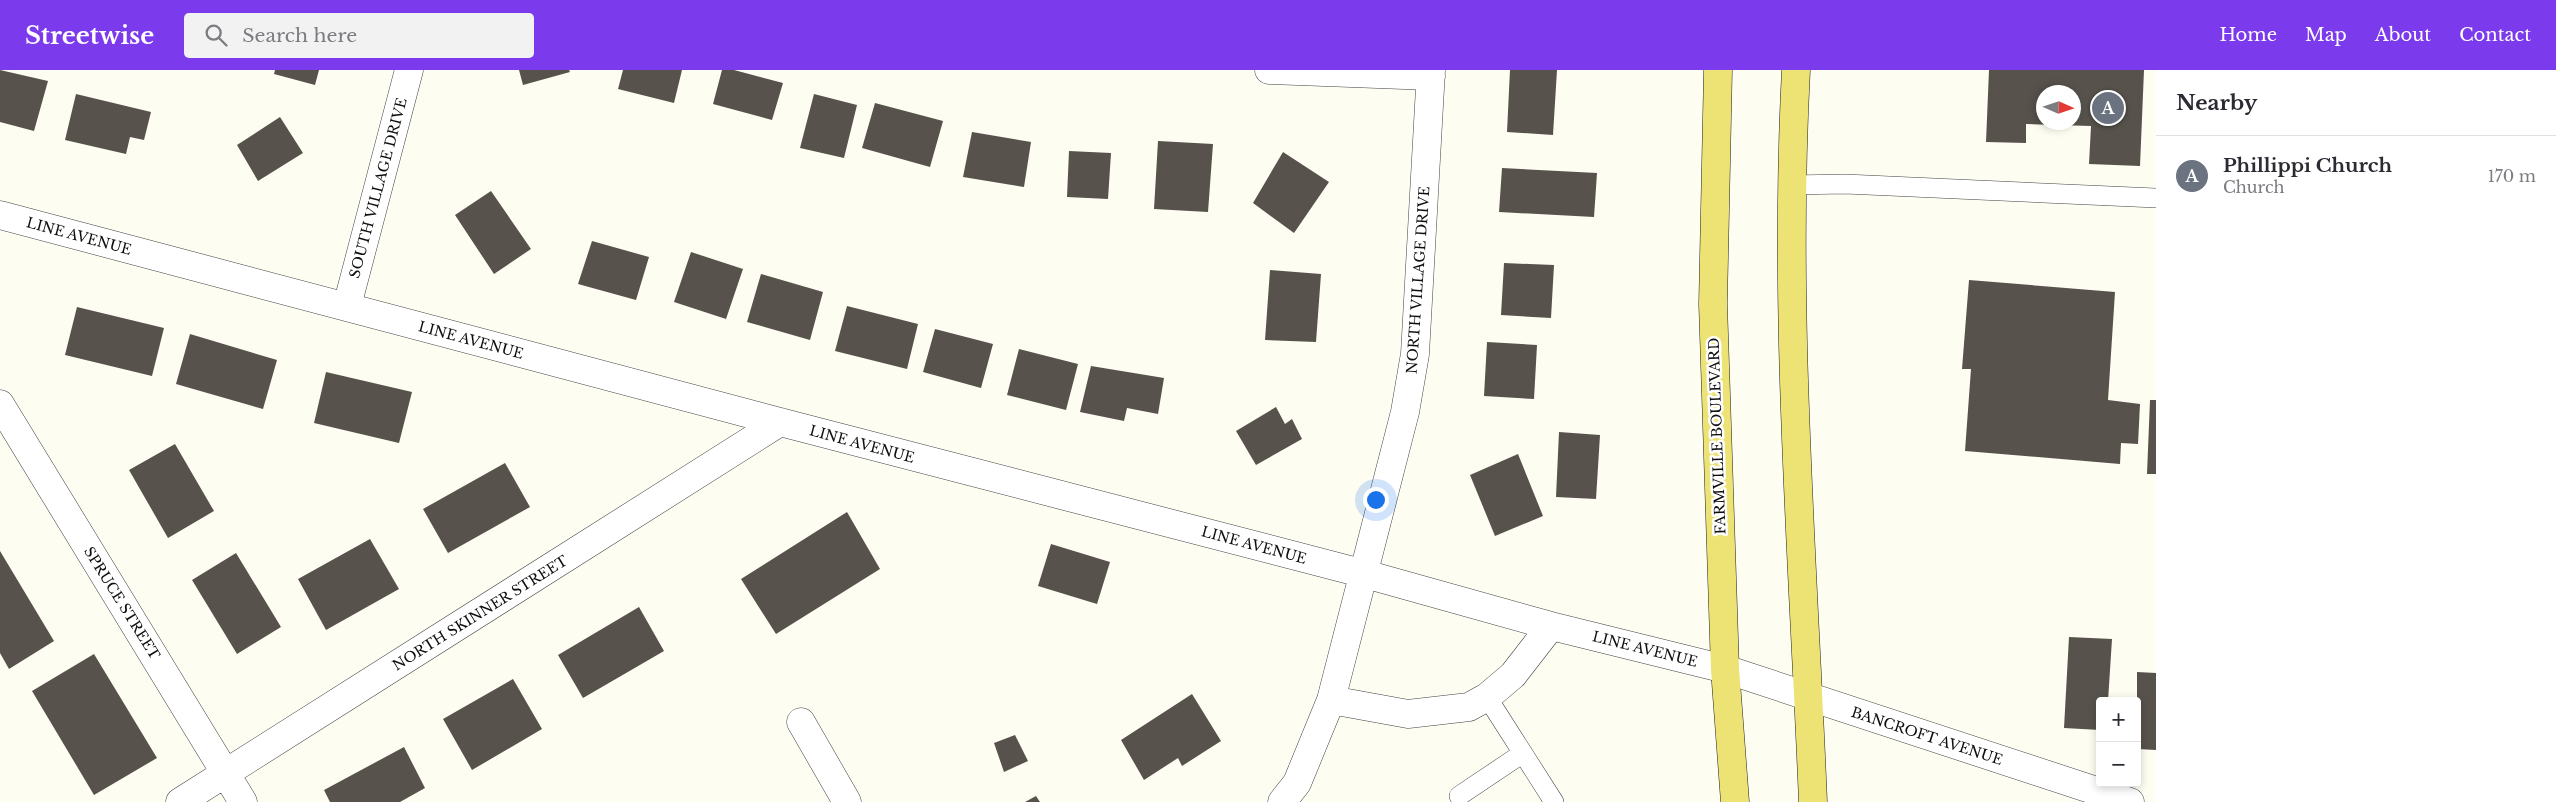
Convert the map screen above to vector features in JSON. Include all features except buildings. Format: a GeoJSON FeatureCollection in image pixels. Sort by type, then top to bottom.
{"type":"FeatureCollection","features":[{"type":"Feature","properties":{"kind":"main road","name":"FARMVILLE BOULEVARD"},"geometry":{"type":"LineString","coordinates":[[1718,70],[1712,304],[1725,669],[1735,802]]}},
{"type":"Feature","properties":{"kind":"main road"},"geometry":{"type":"LineString","coordinates":[[1796,70],[1792,185],[1793,348],[1812,802]]}},
{"type":"Feature","properties":{"kind":"street","name":"SOUTH VILLAGE DRIVE"},"geometry":{"type":"LineString","coordinates":[[346,306],[409,70]]}},
{"type":"Feature","properties":{"kind":"street"},"geometry":{"type":"LineString","coordinates":[[1269,70],[1431,73]]}},
{"type":"Feature","properties":{"kind":"street","name":"NORTH VILLAGE DRIVE"},"geometry":{"type":"LineString","coordinates":[[1282,802],[1297,784],[1331,700],[1365,574],[1405,412],[1415,354],[1431,73]]}},
{"type":"Feature","properties":{"kind":"street","name":"LINE AVENUE"},"geometry":{"type":"LineString","coordinates":[[0,215],[780,422],[1365,574],[1551,626],[1725,669]]}},
{"type":"Feature","properties":{"kind":"street","name":"SPRUCE STREET"},"geometry":{"type":"LineString","coordinates":[[0,404],[244,802]]}},
{"type":"Feature","properties":{"kind":"street","name":"NORTH SKINNER STREET"},"geometry":{"type":"LineString","coordinates":[[180,802],[780,422]]}},
{"type":"Feature","properties":{"kind":"street"},"geometry":{"type":"LineString","coordinates":[[1331,700],[1408,714],[1468,707],[1487,697],[1513,675],[1551,626]]}},
{"type":"Feature","properties":{"kind":"street","name":"BANCROFT AVENUE"},"geometry":{"type":"LineString","coordinates":[[1725,669],[2130,802]]}},
{"type":"Feature","properties":{"kind":"street"},"geometry":{"type":"LineString","coordinates":[[801,722],[847,802]]}},
{"type":"Feature","properties":{"kind":"lane"},"geometry":{"type":"LineString","coordinates":[[1792,185],[1845,184],[2156,198]]}},
{"type":"Feature","properties":{"kind":"lane"},"geometry":{"type":"LineString","coordinates":[[1487,697],[1554,802]]}},
{"type":"Feature","properties":{"kind":"lane"},"geometry":{"type":"LineString","coordinates":[[1459,796],[1523,753]]}},
{"type":"Feature","properties":{"kind":"place","name":"Phillippi Church"},"geometry":{"type":"Point","coordinates":[2108,108]}}]}
